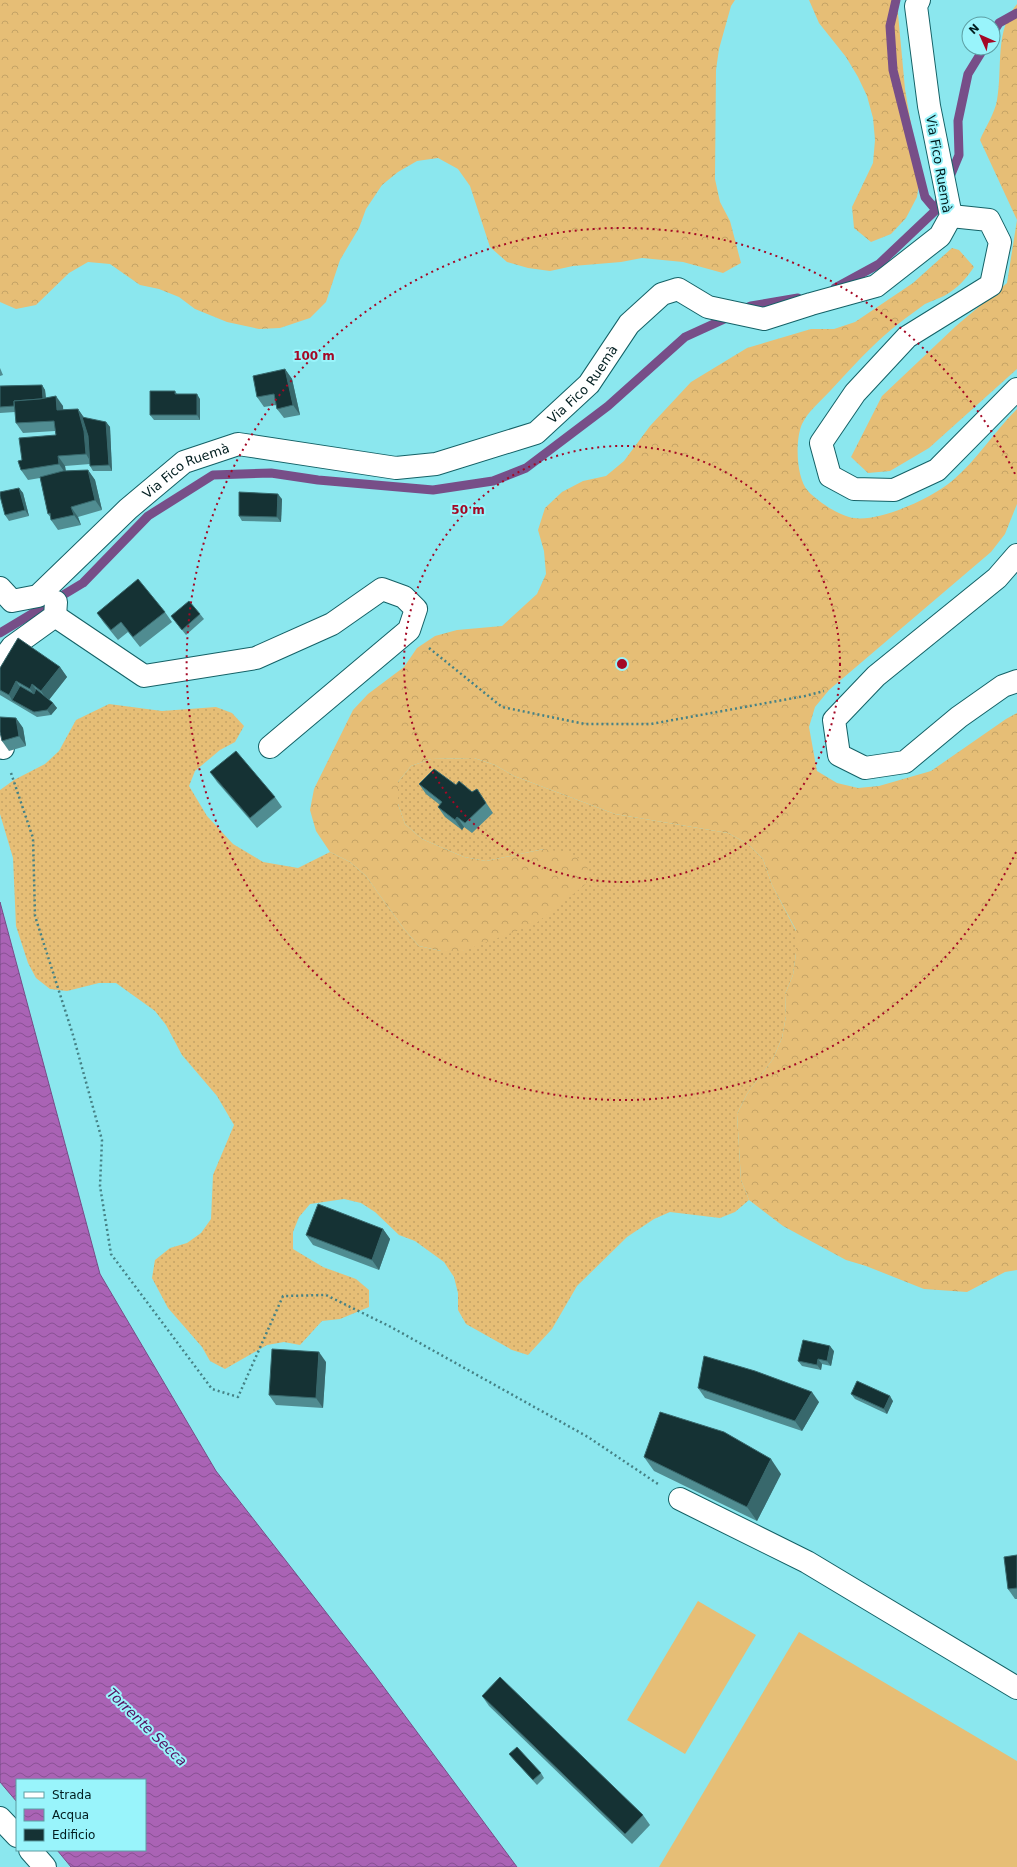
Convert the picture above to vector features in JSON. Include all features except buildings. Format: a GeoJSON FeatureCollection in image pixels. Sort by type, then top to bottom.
{"type":"FeatureCollection","features":[{"type":"Feature","properties":{"kind":"street","name":"Via Fico Ruemà"},"geometry":{"type":"LineString","coordinates":[[0,588],[12,600],[38,596],[128,509],[184,462],[238,444],[396,468],[436,464],[536,433],[589,384],[629,324],[662,294],[678,289],[708,306],[764,319],[876,286],[940,236],[951,216],[929,106],[916,6],[919,0]]}},
{"type":"Feature","properties":{"kind":"street"},"geometry":{"type":"LineString","coordinates":[[951,216],[989,220],[1000,242],[991,285],[908,337],[855,393],[821,443],[830,476],[854,489],[894,490],[937,470],[1017,389]]}},
{"type":"Feature","properties":{"kind":"street"},"geometry":{"type":"LineString","coordinates":[[1017,555],[997,578],[876,676],[834,720],[839,756],[866,768],[905,762],[959,717],[1003,686],[1017,681]]}},
{"type":"Feature","properties":{"kind":"street"},"geometry":{"type":"LineString","coordinates":[[0,663],[12,647],[55,616],[58,577]]}},
{"type":"Feature","properties":{"kind":"street"},"geometry":{"type":"LineString","coordinates":[[55,616],[144,676],[256,658],[332,624],[382,589],[404,597],[416,609],[409,630],[270,747]]}},
{"type":"Feature","properties":{"kind":"street"},"geometry":{"type":"LineString","coordinates":[[680,1499],[807,1562],[1017,1688]]}},
{"type":"Feature","properties":{"kind":"street"},"geometry":{"type":"LineString","coordinates":[[0,1818],[16,1835]]}},
{"type":"Feature","properties":{"kind":"street"},"geometry":{"type":"LineString","coordinates":[[31,1851],[45,1867]]}},
{"type":"Feature","properties":{"kind":"path"},"geometry":{"type":"LineString","coordinates":[[409,630],[502,707],[585,724],[651,724],[805,696],[826,690]]}},
{"type":"Feature","properties":{"kind":"path"},"geometry":{"type":"LineString","coordinates":[[1,739],[33,838],[35,916],[73,1035],[102,1140],[100,1186],[111,1254],[212,1389],[238,1397],[283,1296],[326,1295],[391,1327],[588,1437],[680,1499]]}},
{"type":"Feature","properties":{"kind":"green space"},"geometry":{"type":"Polygon","coordinates":[[[0,0],[735,0],[731,6],[719,49],[716,70],[715,179],[720,202],[730,221],[741,263],[723,273],[683,262],[642,258],[621,262],[573,266],[550,271],[528,268],[507,262],[490,247],[470,186],[458,169],[438,158],[417,161],[398,172],[382,185],[366,209],[359,228],[340,260],[326,302],[310,318],[280,328],[259,329],[227,322],[195,309],[179,297],[159,289],[140,285],[110,264],[88,262],[69,273],[36,305],[16,309],[0,302],[0,0]]]}},
{"type":"Feature","properties":{"kind":"green space"},"geometry":{"type":"Polygon","coordinates":[[[809,0],[898,0],[897,3],[905,89],[920,177],[917,197],[906,218],[891,234],[871,242],[854,228],[852,207],[873,163],[875,140],[873,118],[867,96],[858,77],[846,57],[819,23],[809,0]]]}},
{"type":"Feature","properties":{"kind":"green space"},"geometry":{"type":"Polygon","coordinates":[[[1017,4],[1017,220],[980,140],[996,105],[999,88],[1002,38],[1010,15],[1017,4]]]}},
{"type":"Feature","properties":{"kind":"green space"},"geometry":{"type":"Polygon","coordinates":[[[1017,220],[1017,369],[929,448],[890,471],[868,473],[851,457],[882,396],[956,326],[1007,283],[1017,220]]]}},
{"type":"Feature","properties":{"kind":"green space"},"geometry":{"type":"Polygon","coordinates":[[[952,248],[959,250],[974,267],[961,283],[949,293],[925,304],[885,335],[815,406],[802,424],[798,439],[798,459],[804,485],[812,495],[827,507],[849,517],[873,517],[888,514],[931,495],[952,481],[961,473],[1017,409],[1017,504],[1005,534],[991,552],[829,690],[815,707],[809,727],[817,771],[837,783],[858,788],[879,786],[931,771],[1017,713],[1017,1270],[1005,1272],[967,1292],[924,1289],[866,1266],[846,1260],[783,1226],[749,1200],[741,1180],[737,1114],[747,1094],[773,1059],[782,1038],[786,1016],[785,994],[793,975],[796,953],[796,930],[772,885],[763,859],[748,844],[728,833],[615,814],[514,776],[495,765],[474,758],[431,759],[411,766],[398,782],[398,804],[405,824],[422,839],[464,857],[486,861],[544,849],[568,853],[588,863],[586,884],[535,924],[463,951],[441,951],[419,946],[404,929],[366,876],[350,862],[330,852],[316,831],[310,810],[314,789],[353,710],[368,694],[404,667],[417,648],[435,636],[457,630],[502,626],[537,594],[546,574],[544,551],[538,530],[545,508],[562,492],[583,481],[606,476],[624,461],[650,426],[691,382],[747,348],[811,329],[834,329],[855,322],[913,283],[952,248]]]}},
{"type":"Feature","properties":{"kind":"green space"},"geometry":{"type":"Polygon","coordinates":[[[109,704],[162,711],[216,707],[232,713],[244,726],[235,742],[220,750],[195,771],[189,786],[207,816],[233,844],[263,862],[298,868],[330,852],[350,862],[366,876],[404,929],[419,946],[441,951],[463,951],[544,849],[486,861],[464,857],[422,839],[405,824],[398,804],[398,782],[411,766],[431,759],[474,758],[495,765],[514,776],[615,814],[728,833],[748,844],[763,859],[772,885],[796,931],[796,953],[793,975],[785,994],[786,1016],[782,1038],[773,1059],[747,1094],[737,1114],[741,1180],[749,1200],[735,1212],[720,1218],[670,1212],[654,1219],[627,1237],[577,1286],[552,1329],[528,1355],[512,1350],[466,1324],[458,1310],[458,1293],[454,1277],[444,1262],[415,1241],[399,1235],[375,1212],[361,1203],[344,1199],[310,1204],[299,1217],[293,1232],[293,1249],[323,1267],[356,1279],[369,1290],[369,1307],[340,1319],[322,1321],[300,1345],[284,1342],[267,1345],[225,1369],[210,1361],[202,1347],[168,1308],[152,1278],[155,1260],[170,1248],[187,1243],[201,1233],[211,1219],[213,1175],[234,1125],[217,1096],[182,1055],[166,1025],[155,1011],[116,983],[99,983],[67,991],[50,989],[36,978],[28,963],[16,926],[13,858],[0,814],[0,790],[14,780],[45,764],[59,751],[76,720],[109,704]]]}},
{"type":"Feature","properties":{"kind":"green space"},"geometry":{"type":"Polygon","coordinates":[[[698,1601],[756,1635],[685,1754],[627,1720],[698,1601]]]}},
{"type":"Feature","properties":{"kind":"green space"},"geometry":{"type":"Polygon","coordinates":[[[799,1632],[1017,1761],[1017,1867],[659,1867],[799,1632]]]}},
{"type":"Feature","properties":{"kind":"water","name":"Torrente Secca"},"geometry":{"type":"Polygon","coordinates":[[[0,902],[100,1274],[216,1471],[374,1674],[517,1867],[71,1867],[58,1851],[146,1851],[146,1779],[16,1779],[16,1801],[0,1782],[0,902]]]}},
{"type":"Feature","properties":{"kind":"waterway"},"geometry":{"type":"LineString","coordinates":[[896,0],[890,26],[893,70],[925,197],[936,210]]}},
{"type":"Feature","properties":{"kind":"waterway"},"geometry":{"type":"LineString","coordinates":[[1001,22],[1017,13]]}},
{"type":"Feature","properties":{"kind":"waterway"},"geometry":{"type":"LineString","coordinates":[[949,179],[959,155],[958,121],[968,74],[979,56]]}},
{"type":"Feature","properties":{"kind":"waterway"},"geometry":{"type":"LineString","coordinates":[[835,288],[879,264],[936,210],[942,195]]}},
{"type":"Feature","properties":{"kind":"waterway"},"geometry":{"type":"LineString","coordinates":[[744,309],[751,306],[798,298]]}},
{"type":"Feature","properties":{"kind":"waterway"},"geometry":{"type":"LineString","coordinates":[[0,633],[83,583],[148,516],[213,475],[271,473],[318,480],[433,490],[493,481],[526,468],[608,406],[685,337],[731,316]]}}]}
